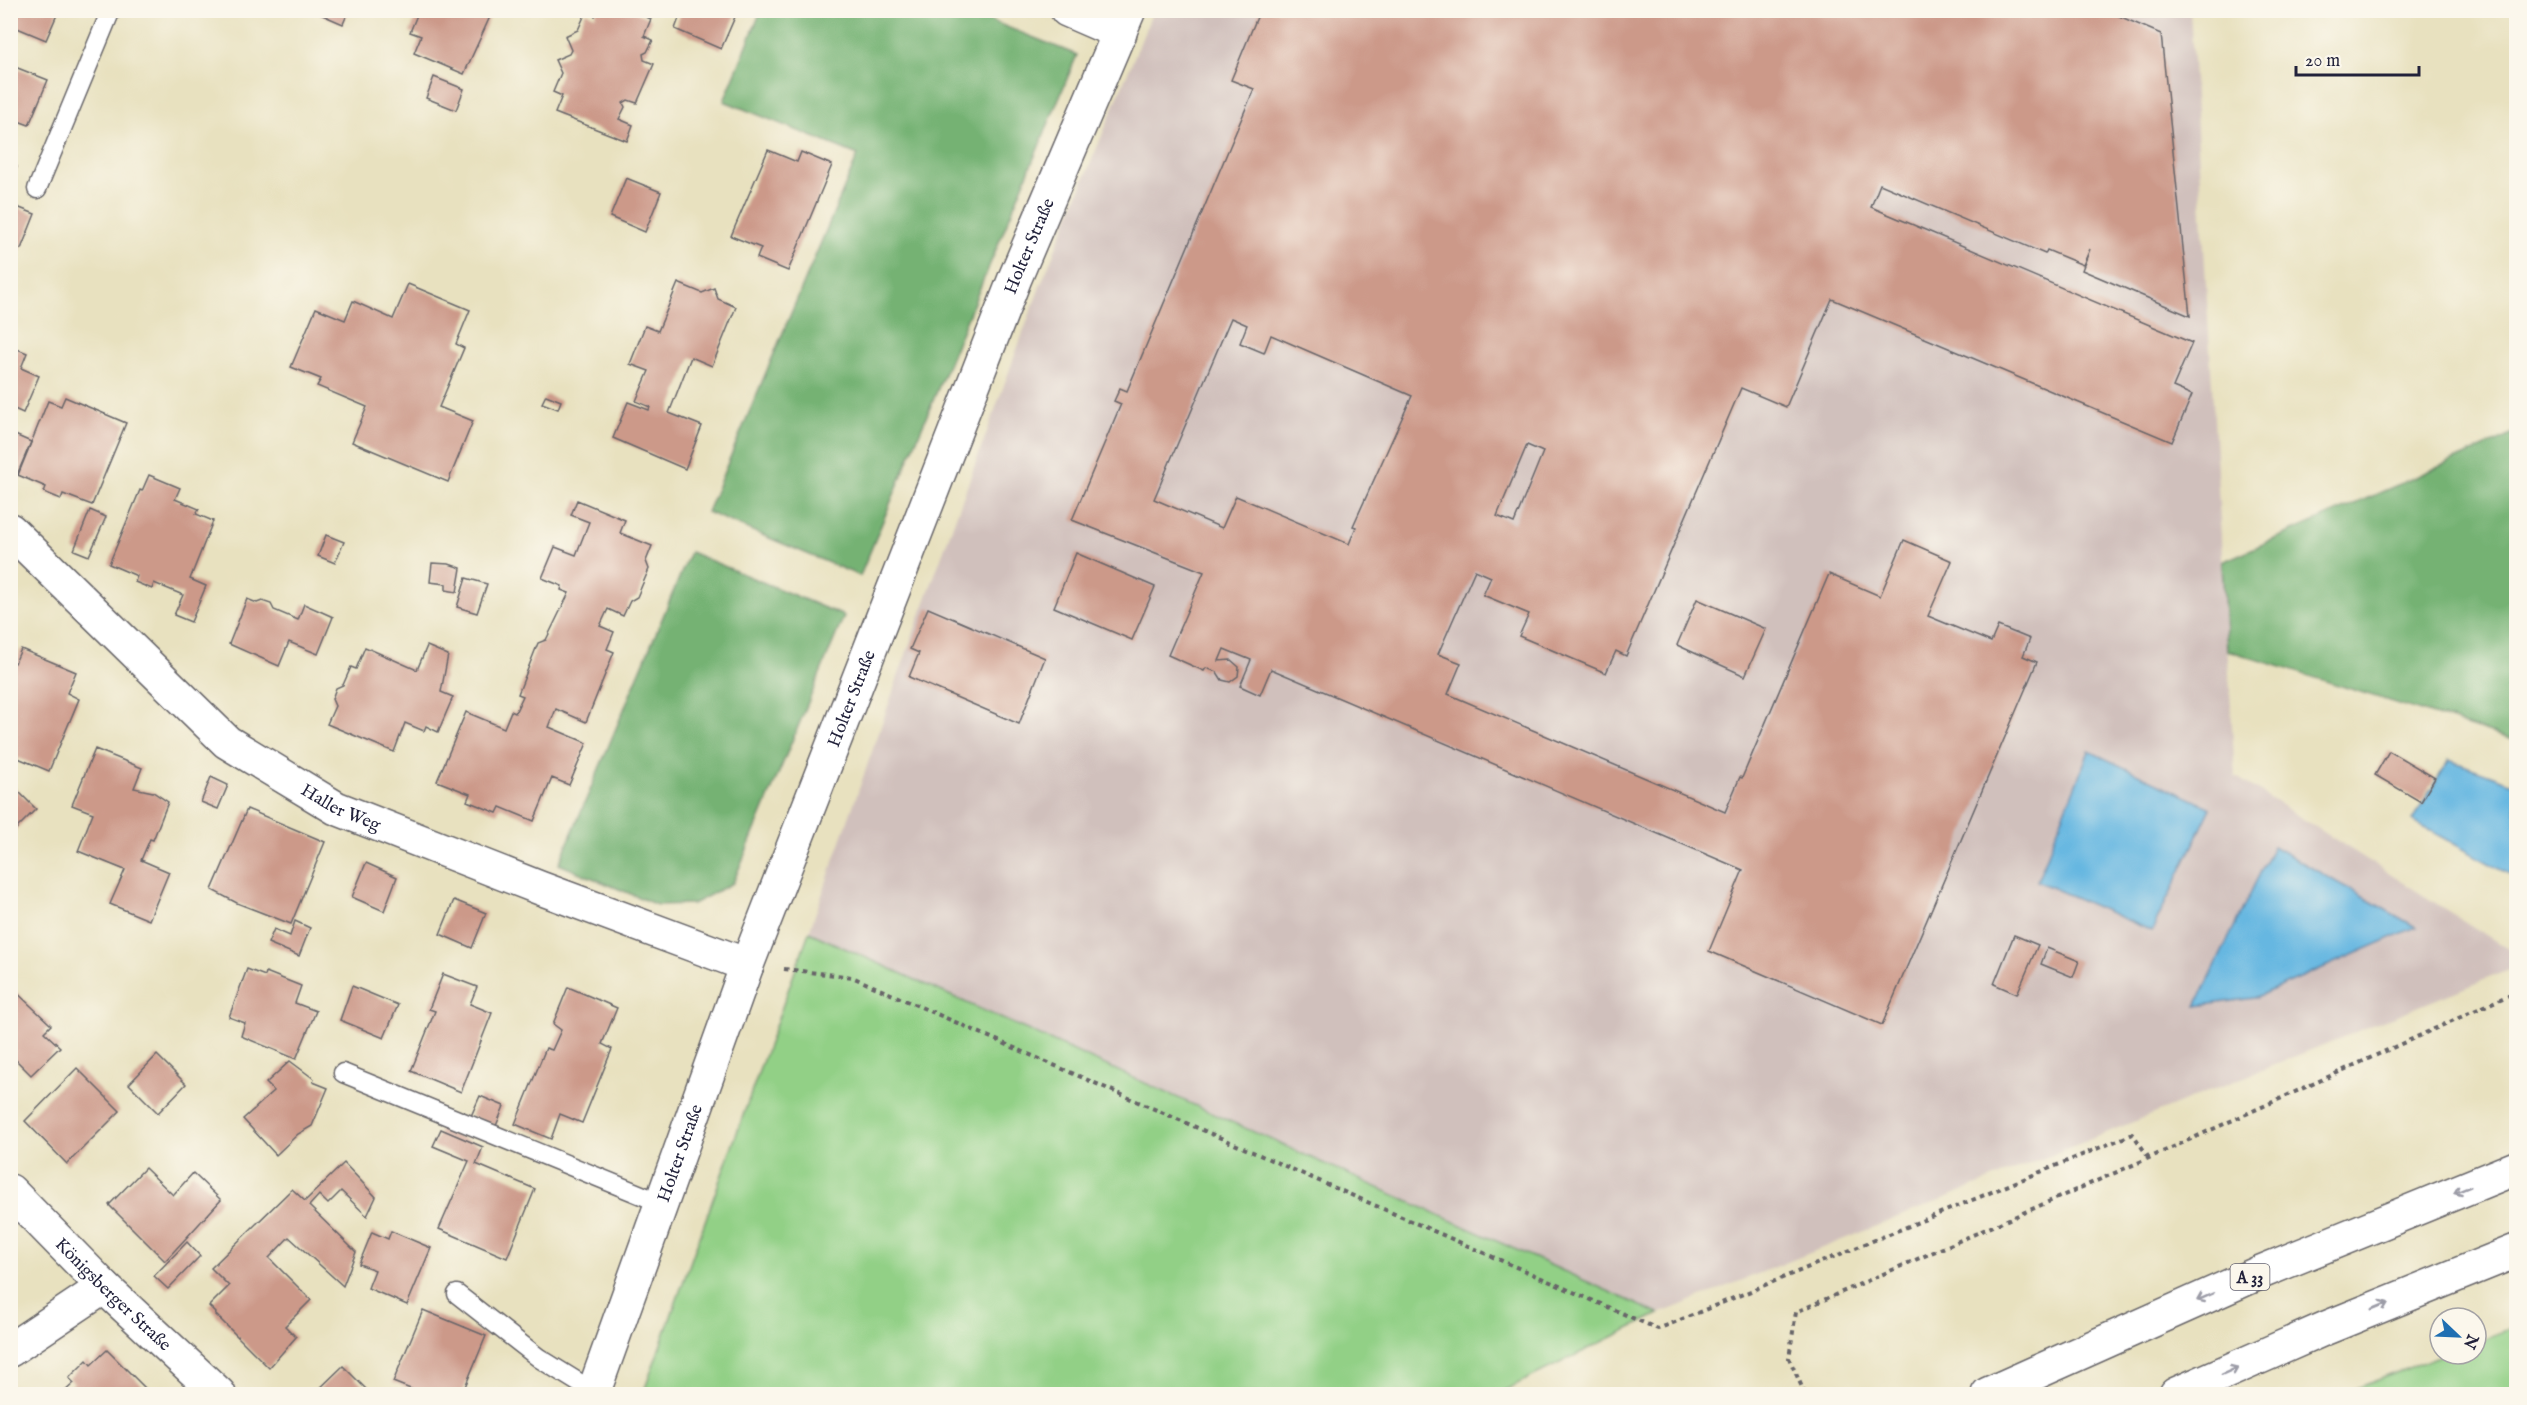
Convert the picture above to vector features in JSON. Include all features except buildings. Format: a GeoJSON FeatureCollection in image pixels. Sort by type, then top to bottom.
{"type":"FeatureCollection","features":[{"type":"Feature","properties":{"kind":"main road"},"geometry":{"type":"LineString","coordinates":[[1067,10],[1124,22]]}},
{"type":"Feature","properties":{"kind":"main road","name":"Holter Straße"},"geometry":{"type":"LineString","coordinates":[[594,1393],[747,965],[1015,278],[1124,22]]}},
{"type":"Feature","properties":{"kind":"main road","name":"Haller Weg"},"geometry":{"type":"LineString","coordinates":[[10,530],[227,742],[336,808],[540,888],[747,965]]}},
{"type":"Feature","properties":{"kind":"main road","name":"A 33"},"geometry":{"type":"LineString","coordinates":[[1988,1395],[2261,1272],[2517,1168]]}},
{"type":"Feature","properties":{"kind":"main road","name":"Königsberger Straße"},"geometry":{"type":"LineString","coordinates":[[10,1191],[104,1287],[219,1395]]}},
{"type":"Feature","properties":{"kind":"main road"},"geometry":{"type":"LineString","coordinates":[[2176,1395],[2326,1328],[2517,1251]]}},
{"type":"Feature","properties":{"kind":"main road"},"geometry":{"type":"LineString","coordinates":[[10,1350],[104,1287]]}},
{"type":"Feature","properties":{"kind":"lane"},"geometry":{"type":"LineString","coordinates":[[37,189],[111,10]]}},
{"type":"Feature","properties":{"kind":"lane"},"geometry":{"type":"LineString","coordinates":[[343,1073],[661,1203]]}},
{"type":"Feature","properties":{"kind":"lane"},"geometry":{"type":"LineString","coordinates":[[457,1294],[539,1358],[594,1393]]}},
{"type":"Feature","properties":{"kind":"path"},"geometry":{"type":"LineString","coordinates":[[779,969],[852,977],[1658,1329],[2133,1134],[2149,1158]]}},
{"type":"Feature","properties":{"kind":"path"},"geometry":{"type":"LineString","coordinates":[[1805,1395],[1789,1358],[1796,1312],[2149,1158],[2517,992]]}},
{"type":"Feature","properties":{"kind":"shaded area"},"geometry":{"type":"Polygon","coordinates":[[[2190,10],[2235,776],[2516,954],[2516,967],[1659,1314],[809,932],[911,640],[1039,289],[1153,11],[2190,10]]]}},
{"type":"Feature","properties":{"kind":"green space"},"geometry":{"type":"Polygon","coordinates":[[[761,11],[967,11],[1077,55],[860,576],[707,512],[858,155],[724,101],[761,11]]]}},
{"type":"Feature","properties":{"kind":"green space"},"geometry":{"type":"Polygon","coordinates":[[[2516,433],[2516,741],[2227,650],[2222,562],[2516,433]]]}},
{"type":"Feature","properties":{"kind":"green space"},"geometry":{"type":"Polygon","coordinates":[[[690,552],[844,616],[733,883],[693,904],[657,905],[559,864],[690,552]]]}},
{"type":"Feature","properties":{"kind":"green space"},"geometry":{"type":"Polygon","coordinates":[[[809,932],[1659,1314],[1497,1394],[643,1394],[809,932]]]}},
{"type":"Feature","properties":{"kind":"green space"},"geometry":{"type":"Polygon","coordinates":[[[2516,1326],[2516,1394],[2342,1394],[2428,1360],[2428,1366],[2488,1366],[2488,1337],[2516,1326]]]}},
{"type":"Feature","properties":{"kind":"water"},"geometry":{"type":"Polygon","coordinates":[[[2089,751],[2211,808],[2152,931],[2037,881],[2089,751]]]}},
{"type":"Feature","properties":{"kind":"water"},"geometry":{"type":"Polygon","coordinates":[[[2449,760],[2516,784],[2516,878],[2412,821],[2449,760]]]}},
{"type":"Feature","properties":{"kind":"water"},"geometry":{"type":"Polygon","coordinates":[[[2273,846],[2416,927],[2254,998],[2196,1006],[2273,846]]]}}]}
